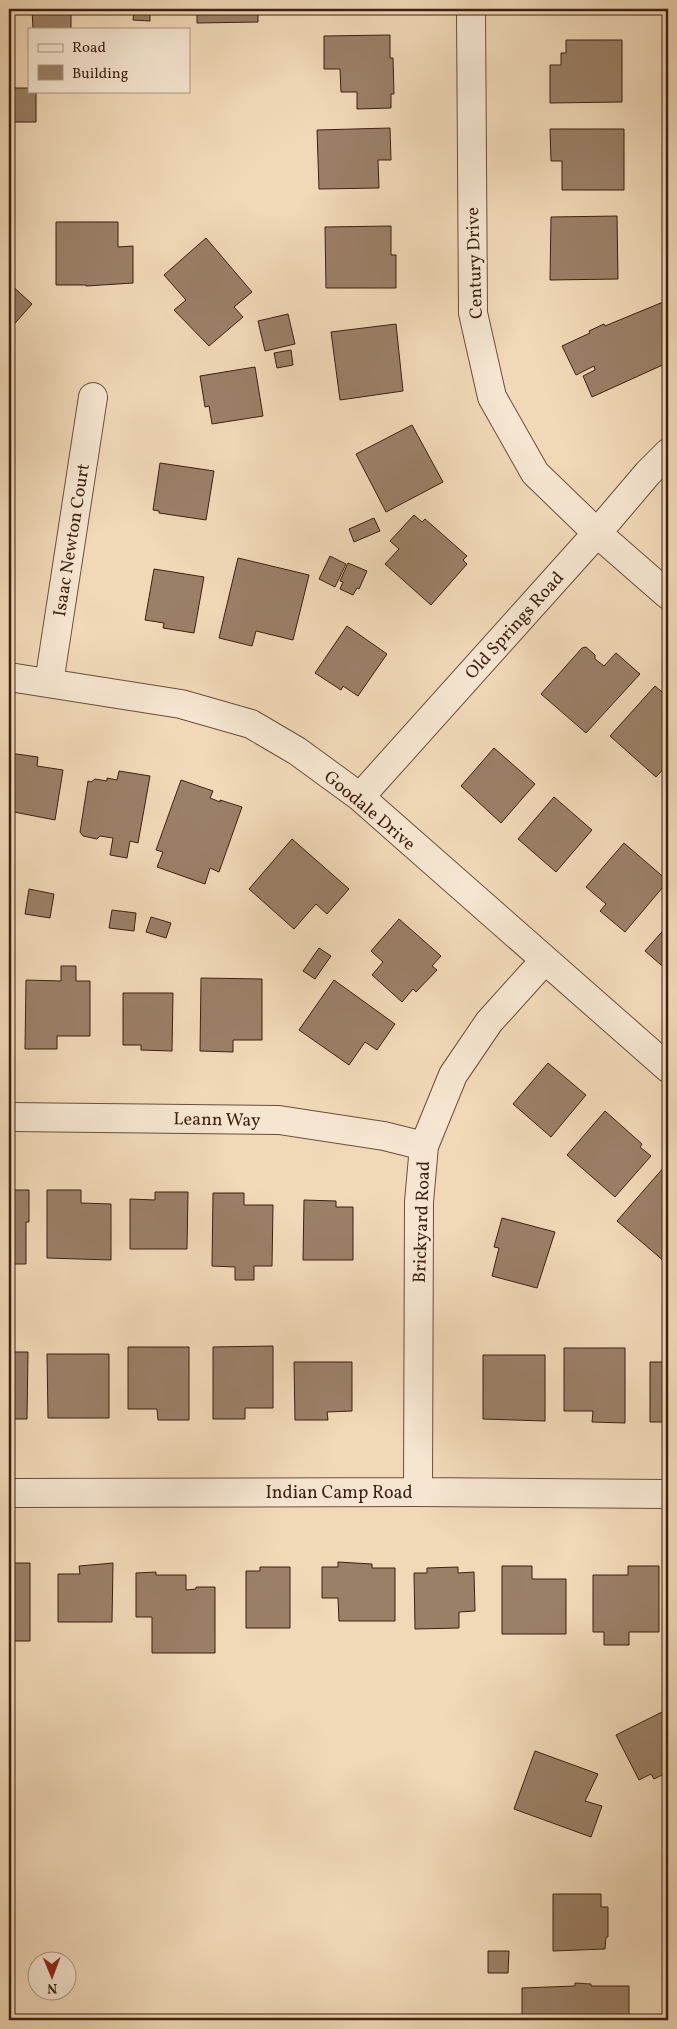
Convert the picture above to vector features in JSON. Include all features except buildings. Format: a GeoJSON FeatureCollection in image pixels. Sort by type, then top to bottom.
{"type":"FeatureCollection","features":[{"type":"Feature","properties":{"kind":"street","name":"Century Drive"},"geometry":{"type":"LineString","coordinates":[[471,9],[473,313],[492,397],[535,473],[597,533],[668,595]]}},
{"type":"Feature","properties":{"kind":"street","name":"Isaac Newton Court"},"geometry":{"type":"LineString","coordinates":[[49,683],[93,397]]}},
{"type":"Feature","properties":{"kind":"street","name":"Old Springs Road"},"geometry":{"type":"LineString","coordinates":[[360,797],[597,533],[648,473],[668,453]]}},
{"type":"Feature","properties":{"kind":"street","name":"Goodale Drive"},"geometry":{"type":"LineString","coordinates":[[9,677],[180,704],[251,724],[297,751],[360,797],[544,961],[668,1068]]}},
{"type":"Feature","properties":{"kind":"street","name":"Brickyard Road"},"geometry":{"type":"LineString","coordinates":[[418,1492],[419,1202],[424,1146],[453,1076],[489,1022],[544,961]]}},
{"type":"Feature","properties":{"kind":"street","name":"Leann Way"},"geometry":{"type":"LineString","coordinates":[[9,1117],[279,1120],[384,1136],[424,1146]]}},
{"type":"Feature","properties":{"kind":"street","name":"Indian Camp Road"},"geometry":{"type":"LineString","coordinates":[[9,1493],[418,1492],[668,1494]]}}]}
